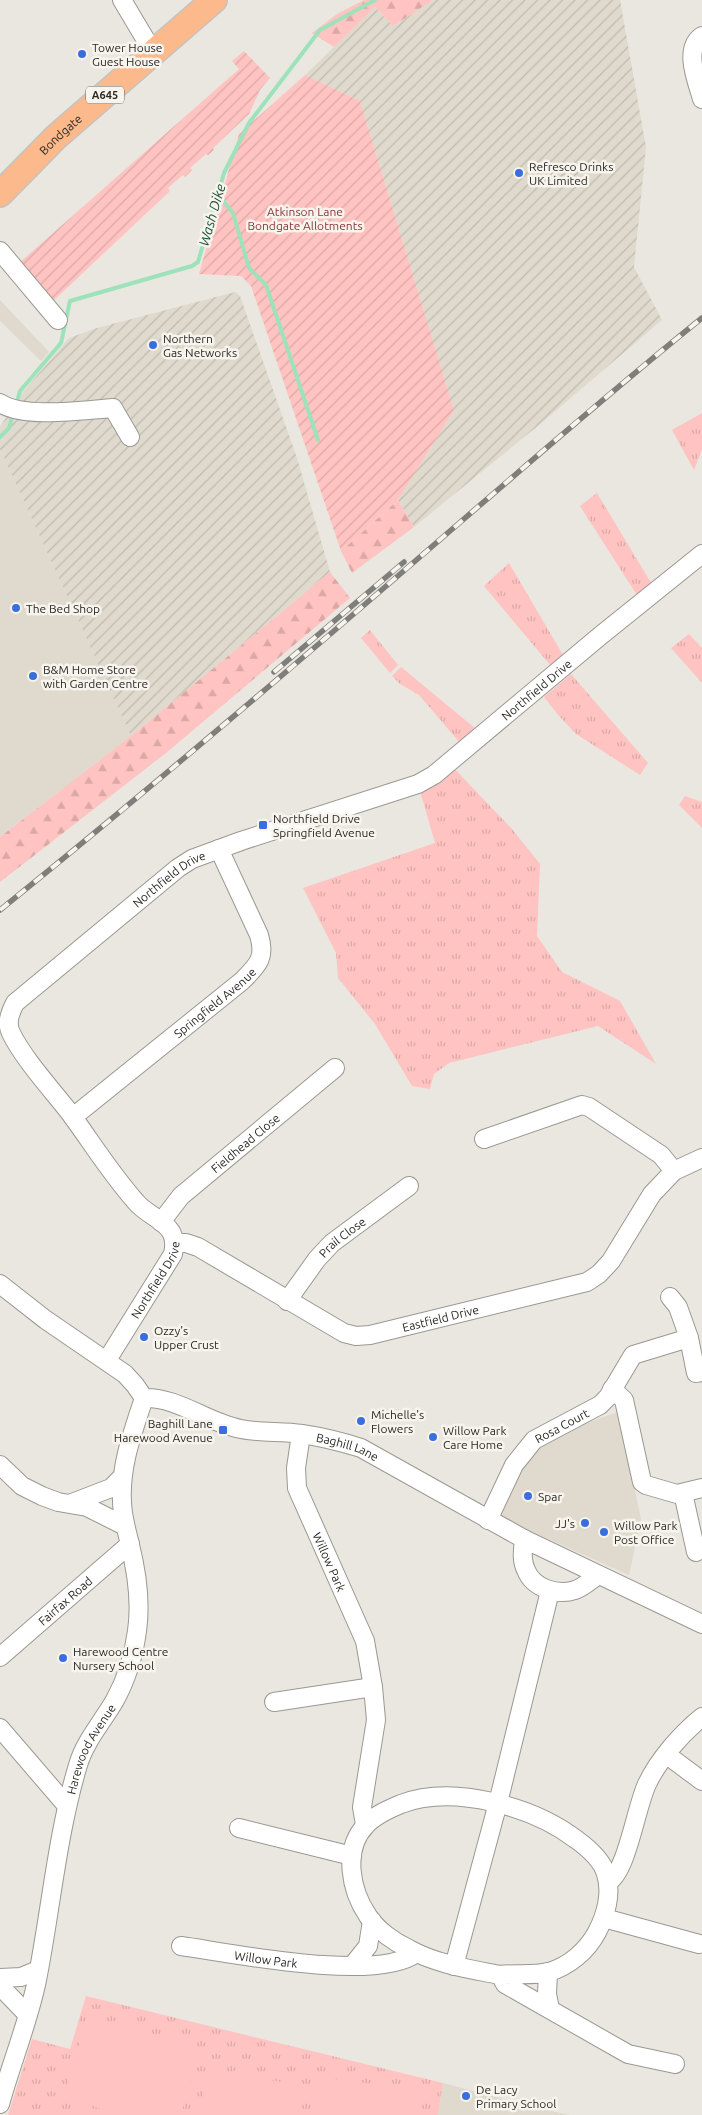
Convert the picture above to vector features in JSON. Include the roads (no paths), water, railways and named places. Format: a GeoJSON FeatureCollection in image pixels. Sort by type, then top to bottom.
{"type":"FeatureCollection","features":[{"type":"Feature","properties":{"kind":"highway","name":"Bondgate"},"geometry":{"type":"LineString","coordinates":[[0,194],[56,137],[214,0]]}},
{"type":"Feature","properties":{"kind":"street"},"geometry":{"type":"LineString","coordinates":[[122,0],[153,52]]}},
{"type":"Feature","properties":{"kind":"street"},"geometry":{"type":"LineString","coordinates":[[702,36],[694,46],[692,56],[702,99]]}},
{"type":"Feature","properties":{"kind":"street"},"geometry":{"type":"LineString","coordinates":[[0,251],[58,320]]}},
{"type":"Feature","properties":{"kind":"street"},"geometry":{"type":"LineString","coordinates":[[11,407],[48,412],[113,408],[130,437]]}},
{"type":"Feature","properties":{"kind":"street","name":"Northfield Drive"},"geometry":{"type":"LineString","coordinates":[[107,1360],[173,1254],[175,1243],[170,1229],[138,1205],[110,1171],[73,1117],[10,1032],[9,1018],[15,1004],[178,868],[192,859],[418,784],[434,775],[600,636],[702,554]]}},
{"type":"Feature","properties":{"kind":"street","name":"Springfield Avenue"},"geometry":{"type":"LineString","coordinates":[[73,1117],[242,981],[256,967],[261,958],[262,946],[259,934],[219,849]]}},
{"type":"Feature","properties":{"kind":"street","name":"Fieldhead Close"},"geometry":{"type":"LineString","coordinates":[[161,1222],[181,1196],[335,1068]]}},
{"type":"Feature","properties":{"kind":"street"},"geometry":{"type":"LineString","coordinates":[[484,1139],[582,1105],[590,1107],[661,1155],[674,1171]]}},
{"type":"Feature","properties":{"kind":"street","name":"Eastfield Drive"},"geometry":{"type":"LineString","coordinates":[[175,1243],[186,1243],[198,1247],[344,1333],[356,1336],[370,1336],[587,1282],[599,1274],[611,1261],[652,1194],[674,1171],[702,1158]]}},
{"type":"Feature","properties":{"kind":"street","name":"Prail Close"},"geometry":{"type":"LineString","coordinates":[[287,1301],[317,1259],[332,1243],[409,1186]]}},
{"type":"Feature","properties":{"kind":"street"},"geometry":{"type":"LineString","coordinates":[[0,1284],[46,1320],[107,1360],[135,1385],[144,1398]]}},
{"type":"Feature","properties":{"kind":"street"},"geometry":{"type":"LineString","coordinates":[[670,1297],[678,1307],[689,1338],[696,1373],[702,1372]]}},
{"type":"Feature","properties":{"kind":"street","name":"Rosa Court"},"geometry":{"type":"LineString","coordinates":[[488,1520],[514,1465],[534,1440],[600,1405],[633,1354],[689,1338]]}},
{"type":"Feature","properties":{"kind":"street"},"geometry":{"type":"LineString","coordinates":[[612,1388],[624,1400],[642,1482],[676,1494],[702,1488]]}},
{"type":"Feature","properties":{"kind":"street","name":"Baghill Lane"},"geometry":{"type":"LineString","coordinates":[[144,1398],[158,1398],[170,1401],[212,1421],[241,1429],[301,1434],[361,1448],[386,1460],[524,1539],[702,1624]]}},
{"type":"Feature","properties":{"kind":"street","name":"Harewood Avenue"},"geometry":{"type":"LineString","coordinates":[[0,2104],[38,1970],[67,1806],[78,1762],[86,1744],[116,1698],[130,1663],[137,1631],[139,1598],[125,1526],[122,1502],[122,1476],[144,1398]]}},
{"type":"Feature","properties":{"kind":"street","name":"Willow Park"},"geometry":{"type":"LineString","coordinates":[[301,1434],[296,1468],[297,1488],[364,1641],[373,1687],[376,1720],[362,1807],[365,1825]]}},
{"type":"Feature","properties":{"kind":"street"},"geometry":{"type":"LineString","coordinates":[[1,1469],[22,1486],[42,1496],[58,1502],[72,1503],[104,1514],[125,1526]]}},
{"type":"Feature","properties":{"kind":"street"},"geometry":{"type":"LineString","coordinates":[[72,1503],[110,1488],[122,1476]]}},
{"type":"Feature","properties":{"kind":"street"},"geometry":{"type":"LineString","coordinates":[[683,1493],[693,1554]]}},
{"type":"Feature","properties":{"kind":"street"},"geometry":{"type":"LineString","coordinates":[[524,1539],[522,1555],[525,1569],[529,1577],[538,1585],[550,1591],[562,1593],[576,1590],[598,1575]]}},
{"type":"Feature","properties":{"kind":"street","name":"Fairfax Road"},"geometry":{"type":"LineString","coordinates":[[0,1657],[130,1544]]}},
{"type":"Feature","properties":{"kind":"street"},"geometry":{"type":"LineString","coordinates":[[454,1966],[498,1803],[550,1591]]}},
{"type":"Feature","properties":{"kind":"street"},"geometry":{"type":"LineString","coordinates":[[274,1702],[373,1687]]}},
{"type":"Feature","properties":{"kind":"street"},"geometry":{"type":"LineString","coordinates":[[608,1882],[614,1879],[621,1867],[647,1782],[688,1729],[702,1717]]}},
{"type":"Feature","properties":{"kind":"street"},"geometry":{"type":"LineString","coordinates":[[0,1728],[67,1806]]}},
{"type":"Feature","properties":{"kind":"street"},"geometry":{"type":"LineString","coordinates":[[667,1755],[702,1781]]}},
{"type":"Feature","properties":{"kind":"street"},"geometry":{"type":"LineString","coordinates":[[423,1798],[463,1798],[498,1803],[518,1808],[566,1831],[587,1847],[600,1862],[606,1873],[609,1891],[604,1918],[594,1938],[581,1954],[548,1972],[500,1975],[454,1966],[416,1953],[392,1939],[372,1921],[360,1900],[353,1882],[351,1868],[356,1840],[365,1825],[384,1812],[404,1803],[423,1798]]}},
{"type":"Feature","properties":{"kind":"street"},"geometry":{"type":"LineString","coordinates":[[239,1828],[352,1856]]}},
{"type":"Feature","properties":{"kind":"street"},"geometry":{"type":"LineString","coordinates":[[604,1918],[699,1944]]}},
{"type":"Feature","properties":{"kind":"street"},"geometry":{"type":"LineString","coordinates":[[352,1966],[368,1946],[372,1921]]}},
{"type":"Feature","properties":{"kind":"street","name":"Willow Park"},"geometry":{"type":"LineString","coordinates":[[181,1946],[316,1965],[352,1966],[400,1962],[416,1953]]}},
{"type":"Feature","properties":{"kind":"street"},"geometry":{"type":"LineString","coordinates":[[0,1978],[21,1977],[38,1970]]}},
{"type":"Feature","properties":{"kind":"street"},"geometry":{"type":"LineString","coordinates":[[548,1972],[547,1994],[550,2009]]}},
{"type":"Feature","properties":{"kind":"street"},"geometry":{"type":"LineString","coordinates":[[500,1975],[505,1984],[628,2054],[675,2064]]}},
{"type":"Feature","properties":{"kind":"street"},"geometry":{"type":"LineString","coordinates":[[0,1986],[27,2014]]}},
{"type":"Feature","properties":{"kind":"waterway","name":"Wash Dike"},"geometry":{"type":"LineString","coordinates":[[16,405],[20,391],[61,343],[70,301],[192,266],[198,262],[224,173],[249,123],[320,30],[375,0]]}},
{"type":"Feature","properties":{"kind":"waterway"},"geometry":{"type":"LineString","coordinates":[[218,195],[233,213],[249,268],[266,285],[318,440]]}},
{"type":"Feature","properties":{"kind":"waterway","name":"Wash Dike"},"geometry":{"type":"LineString","coordinates":[[0,437],[9,428],[13,414]]}},
{"type":"Feature","properties":{"kind":"railway"},"geometry":{"type":"LineString","coordinates":[[0,910],[201,744],[587,413],[702,318]]}},
{"type":"Feature","properties":{"kind":"railway"},"geometry":{"type":"LineString","coordinates":[[274,672],[404,562]]}},
{"type":"Feature","properties":{"kind":"place","name":"Tower House Guest House"},"geometry":{"type":"Point","coordinates":[82,54]}},
{"type":"Feature","properties":{"kind":"place","name":"Refresco Drinks UK Limited"},"geometry":{"type":"Point","coordinates":[519,173]}},
{"type":"Feature","properties":{"kind":"place","name":"Northern Gas Networks"},"geometry":{"type":"Point","coordinates":[153,345]}},
{"type":"Feature","properties":{"kind":"place","name":"The Bed Shop"},"geometry":{"type":"Point","coordinates":[16,608]}},
{"type":"Feature","properties":{"kind":"place","name":"B&M Home Store with Garden Centre"},"geometry":{"type":"Point","coordinates":[33,676]}},
{"type":"Feature","properties":{"kind":"place","name":"Northfield Drive Springfield Avenue"},"geometry":{"type":"Point","coordinates":[263,825]}},
{"type":"Feature","properties":{"kind":"place","name":"Ozzy's Upper Crust"},"geometry":{"type":"Point","coordinates":[144,1337]}},
{"type":"Feature","properties":{"kind":"place","name":"Michelle's Flowers"},"geometry":{"type":"Point","coordinates":[361,1421]}},
{"type":"Feature","properties":{"kind":"place","name":"Baghill Lane Harewood Avenue"},"geometry":{"type":"Point","coordinates":[223,1430]}},
{"type":"Feature","properties":{"kind":"place","name":"Willow Park Care Home"},"geometry":{"type":"Point","coordinates":[433,1437]}},
{"type":"Feature","properties":{"kind":"place","name":"Spar"},"geometry":{"type":"Point","coordinates":[528,1496]}},
{"type":"Feature","properties":{"kind":"place","name":"JJ's"},"geometry":{"type":"Point","coordinates":[585,1523]}},
{"type":"Feature","properties":{"kind":"place","name":"Willow Park Post Office"},"geometry":{"type":"Point","coordinates":[604,1532]}},
{"type":"Feature","properties":{"kind":"place","name":"Harewood Centre Nursery School"},"geometry":{"type":"Point","coordinates":[63,1658]}},
{"type":"Feature","properties":{"kind":"place","name":"De Lacy Primary School"},"geometry":{"type":"Point","coordinates":[466,2096]}},
{"type":"Feature","properties":{"kind":"park label","name":"Atkinson Lane Bondgate Allotments"},"geometry":{"type":"Point","coordinates":[305,218]}}]}
